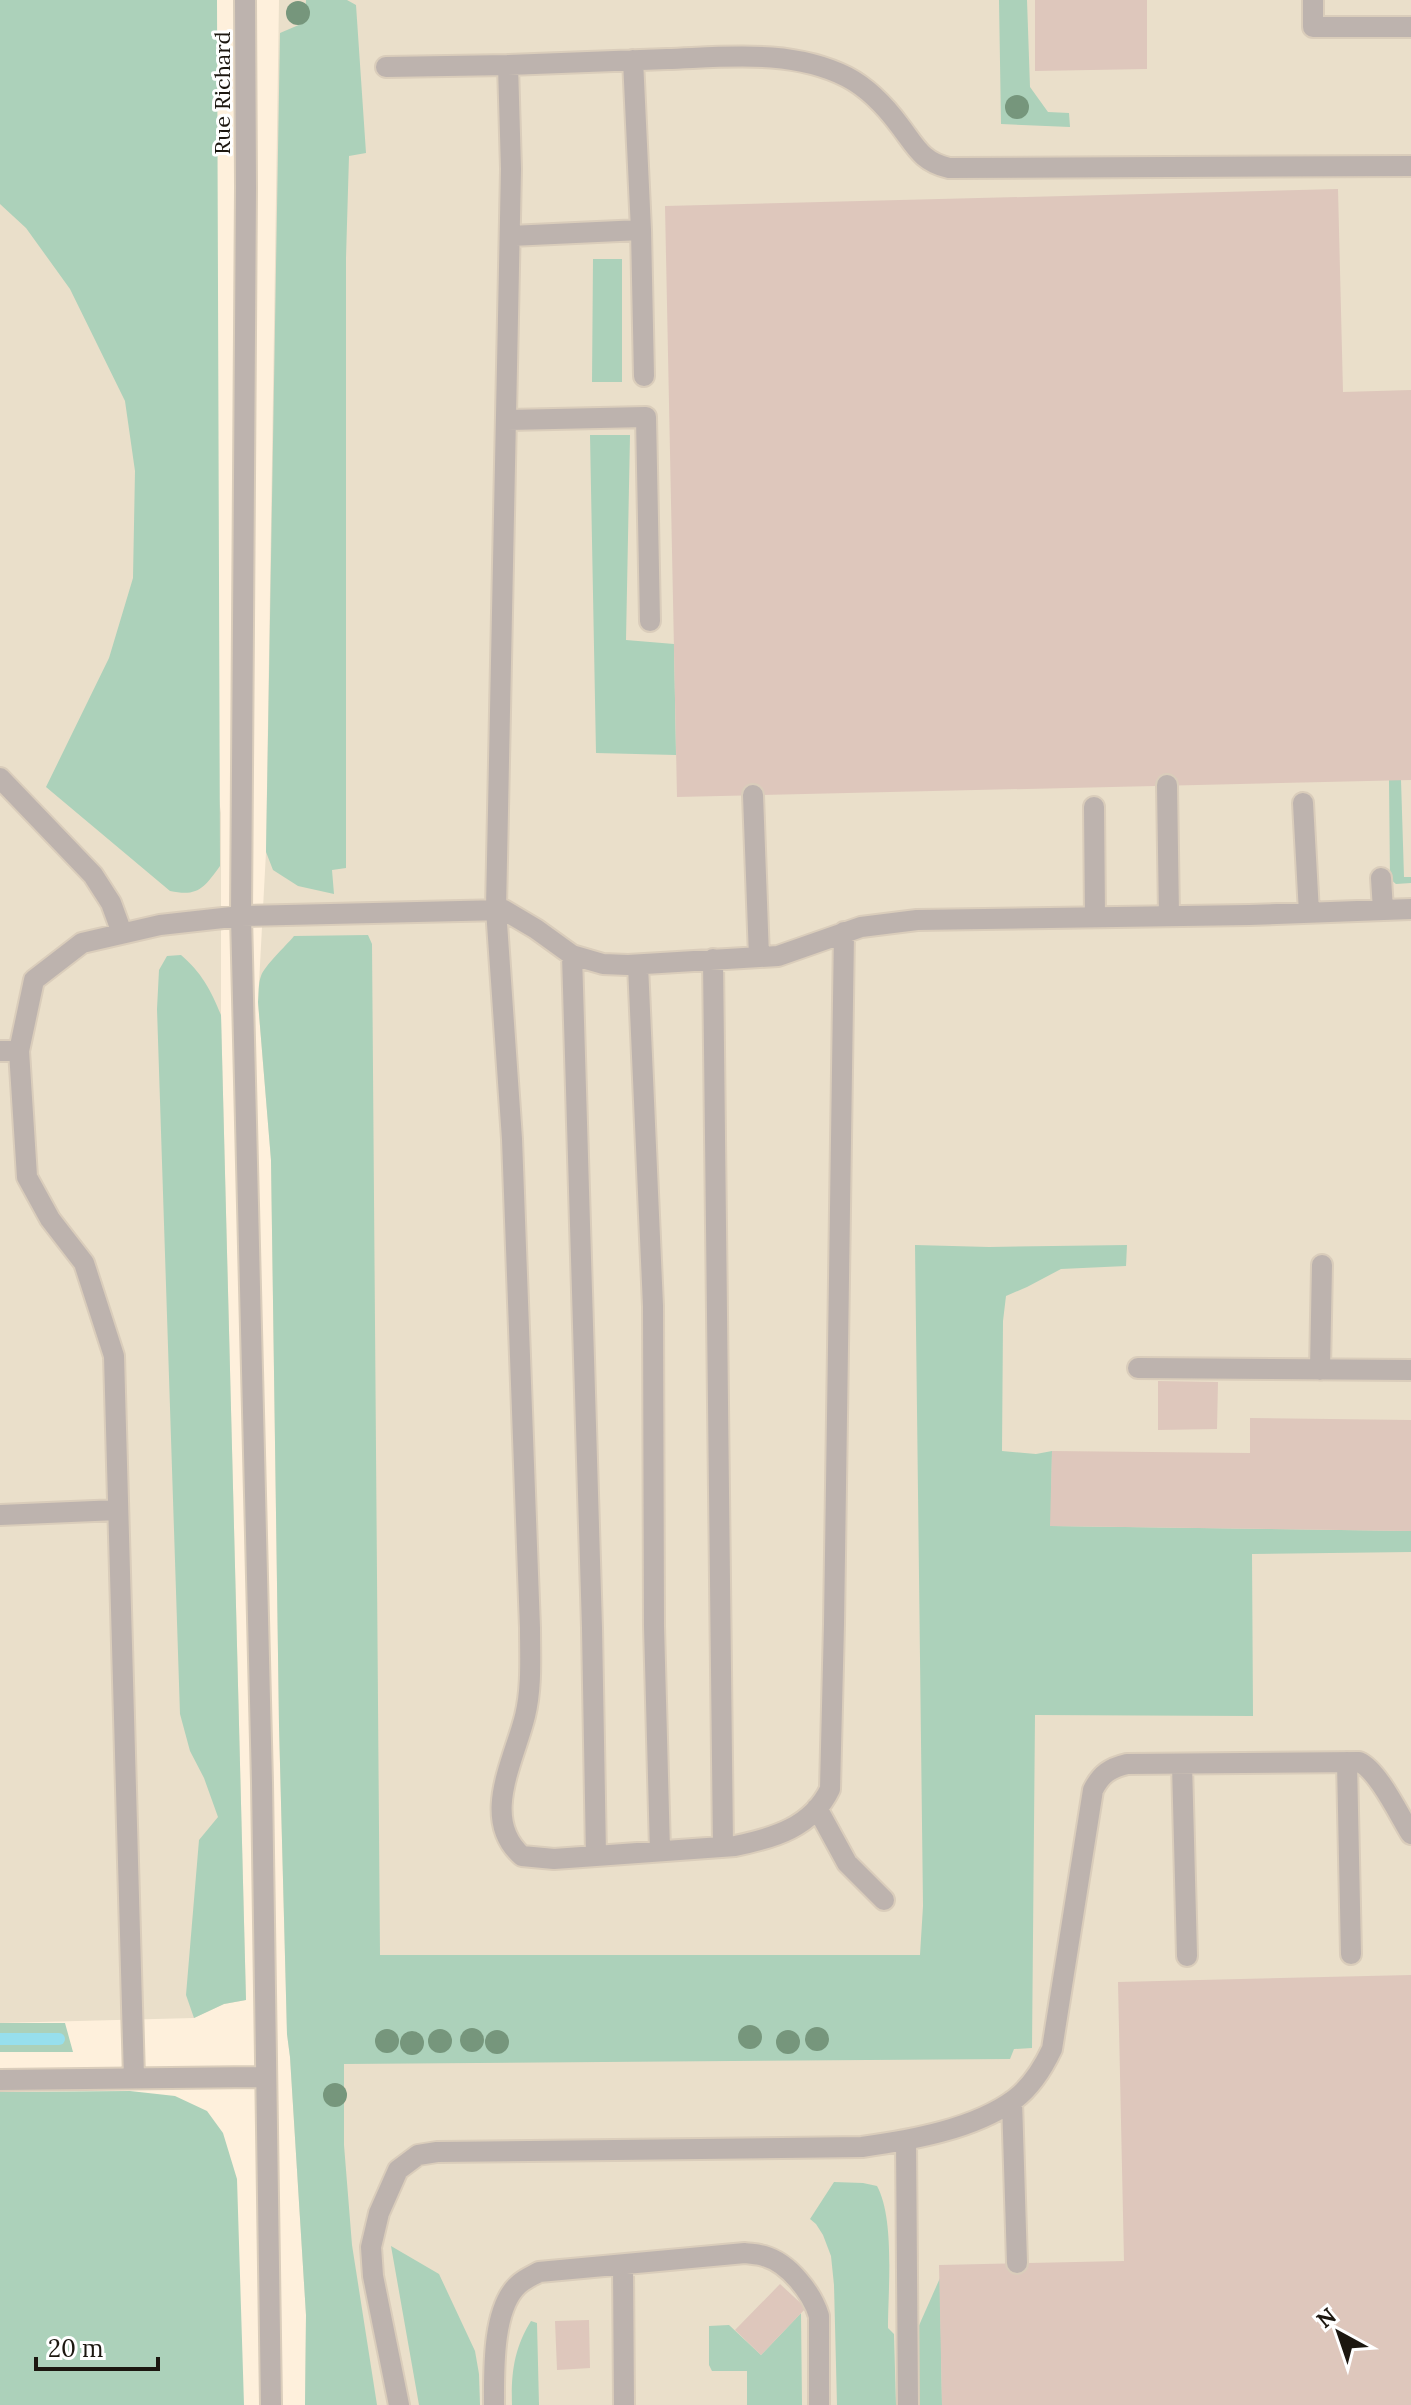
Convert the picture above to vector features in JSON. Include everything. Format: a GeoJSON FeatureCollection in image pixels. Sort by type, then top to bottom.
{"type":"FeatureCollection","features":[{"type":"Feature","properties":{"kind":"lane","name":"Rue Richard"},"geometry":{"type":"LineString","coordinates":[[245,0],[241,916],[262,1783],[271,2405]]}},
{"type":"Feature","properties":{"kind":"lane"},"geometry":{"type":"LineString","coordinates":[[1313,0],[1313,27],[1411,27]]}},
{"type":"Feature","properties":{"kind":"lane"},"geometry":{"type":"LineString","coordinates":[[386,67],[752,56],[793,59],[823,66],[868,90],[923,156],[934,165],[949,168],[1411,166]]}},
{"type":"Feature","properties":{"kind":"lane"},"geometry":{"type":"LineString","coordinates":[[633,60],[644,376]]}},
{"type":"Feature","properties":{"kind":"lane"},"geometry":{"type":"LineString","coordinates":[[508,65],[510,236],[496,909],[512,1139],[530,1628],[529,1690],[525,1715],[507,1772],[502,1822],[506,1837],[522,1856],[554,1859],[723,1847],[762,1841],[798,1825],[824,1801],[830,1789],[844,932]]}},
{"type":"Feature","properties":{"kind":"lane"},"geometry":{"type":"LineString","coordinates":[[510,236],[641,230]]}},
{"type":"Feature","properties":{"kind":"lane"},"geometry":{"type":"LineString","coordinates":[[506,420],[646,417],[650,621]]}},
{"type":"Feature","properties":{"kind":"lane"},"geometry":{"type":"LineString","coordinates":[[0,778],[93,875],[111,903],[122,933]]}},
{"type":"Feature","properties":{"kind":"lane"},"geometry":{"type":"LineString","coordinates":[[1167,785],[1169,916]]}},
{"type":"Feature","properties":{"kind":"lane"},"geometry":{"type":"LineString","coordinates":[[753,795],[759,957]]}},
{"type":"Feature","properties":{"kind":"lane"},"geometry":{"type":"LineString","coordinates":[[1303,803],[1309,913]]}},
{"type":"Feature","properties":{"kind":"lane"},"geometry":{"type":"LineString","coordinates":[[1094,807],[1095,917]]}},
{"type":"Feature","properties":{"kind":"lane"},"geometry":{"type":"LineString","coordinates":[[1381,878],[1383,910]]}},
{"type":"Feature","properties":{"kind":"lane"},"geometry":{"type":"LineString","coordinates":[[134,2078],[114,1356],[84,1263],[50,1219],[27,1177],[10,1051],[34,980],[82,943],[160,925],[241,916],[496,909],[516,916],[572,955],[603,964],[638,965],[788,953],[861,927],[917,920],[1411,909]]}},
{"type":"Feature","properties":{"kind":"lane"},"geometry":{"type":"LineString","coordinates":[[572,955],[596,1856]]}},
{"type":"Feature","properties":{"kind":"lane"},"geometry":{"type":"LineString","coordinates":[[713,959],[723,1847]]}},
{"type":"Feature","properties":{"kind":"lane"},"geometry":{"type":"LineString","coordinates":[[638,965],[653,1306],[654,1626],[660,1851]]}},
{"type":"Feature","properties":{"kind":"lane"},"geometry":{"type":"LineString","coordinates":[[1320,1370],[1322,1265]]}},
{"type":"Feature","properties":{"kind":"lane"},"geometry":{"type":"LineString","coordinates":[[1138,1368],[1411,1370]]}},
{"type":"Feature","properties":{"kind":"lane"},"geometry":{"type":"LineString","coordinates":[[0,1515],[118,1510]]}},
{"type":"Feature","properties":{"kind":"lane"},"geometry":{"type":"LineString","coordinates":[[1347,1762],[1351,1954]]}},
{"type":"Feature","properties":{"kind":"lane"},"geometry":{"type":"LineString","coordinates":[[399,2405],[373,2276],[371,2247],[379,2213],[398,2170],[418,2155],[437,2152],[862,2147],[906,2140],[975,2120],[1012,2101],[1032,2082],[1052,2049],[1093,1790],[1098,1779],[1114,1767],[1127,1764],[1359,1762],[1375,1774],[1411,1834]]}},
{"type":"Feature","properties":{"kind":"lane"},"geometry":{"type":"LineString","coordinates":[[1182,1764],[1187,1956]]}},
{"type":"Feature","properties":{"kind":"lane"},"geometry":{"type":"LineString","coordinates":[[817,1808],[847,1863],[884,1900]]}},
{"type":"Feature","properties":{"kind":"lane"},"geometry":{"type":"LineString","coordinates":[[0,2080],[266,2077]]}},
{"type":"Feature","properties":{"kind":"lane"},"geometry":{"type":"LineString","coordinates":[[1012,2101],[1017,2263]]}},
{"type":"Feature","properties":{"kind":"lane"},"geometry":{"type":"LineString","coordinates":[[906,2140],[908,2405]]}},
{"type":"Feature","properties":{"kind":"lane"},"geometry":{"type":"LineString","coordinates":[[494,2405],[495,2339],[508,2300],[517,2285],[539,2272],[745,2253],[764,2255],[783,2265],[809,2294],[819,2316],[819,2405]]}},
{"type":"Feature","properties":{"kind":"lane"},"geometry":{"type":"LineString","coordinates":[[623,2265],[624,2405]]}},
{"type":"Feature","properties":{"kind":"shaded area"},"geometry":{"type":"Polygon","coordinates":[[[279,0],[1411,0],[1411,2405],[305,2405],[306,2315],[287,2034],[271,1160],[258,1002],[266,852],[279,0]]]}},
{"type":"Feature","properties":{"kind":"shaded area"},"geometry":{"type":"Polygon","coordinates":[[[118,118],[221,813],[221,1015],[246,2000],[224,2004],[194,2018],[0,2023],[0,146],[118,118]]]}},
{"type":"Feature","properties":{"kind":"green space"},"geometry":{"type":"Polygon","coordinates":[[[0,0],[217,0],[220,866],[205,885],[194,892],[170,891],[46,787],[109,658],[133,578],[135,471],[125,401],[70,289],[26,228],[0,204],[0,0]]]}},
{"type":"Feature","properties":{"kind":"green space"},"geometry":{"type":"Polygon","coordinates":[[[306,0],[347,0],[356,5],[366,153],[349,156],[346,258],[346,868],[332,870],[334,894],[298,886],[273,870],[266,852],[280,33],[301,24],[306,0]]]}},
{"type":"Feature","properties":{"kind":"green space"},"geometry":{"type":"Polygon","coordinates":[[[999,0],[1027,0],[1030,87],[1048,112],[1069,113],[1070,127],[1001,124],[999,0]]]}},
{"type":"Feature","properties":{"kind":"green space"},"geometry":{"type":"Polygon","coordinates":[[[593,259],[622,259],[622,382],[592,382],[593,259]]]}},
{"type":"Feature","properties":{"kind":"green space"},"geometry":{"type":"Polygon","coordinates":[[[590,435],[630,435],[626,640],[674,644],[676,755],[596,753],[590,435]]]}},
{"type":"Feature","properties":{"kind":"green space"},"geometry":{"type":"Polygon","coordinates":[[[1389,780],[1401,780],[1404,877],[1411,877],[1411,883],[1396,884],[1390,879],[1389,780]]]}},
{"type":"Feature","properties":{"kind":"green space"},"geometry":{"type":"Polygon","coordinates":[[[368,935],[372,944],[380,1955],[920,1955],[923,1906],[915,1245],[1127,1245],[1126,1266],[1061,1269],[1006,1296],[1002,1451],[1036,1454],[1052,1451],[1051,1526],[1411,1531],[1411,1552],[1252,1554],[1253,1716],[1035,1715],[1032,2048],[1014,2049],[1010,2059],[344,2064],[344,2145],[352,2245],[377,2405],[305,2405],[306,2315],[287,2034],[271,1160],[258,1002],[263,972],[294,936],[368,935]]]}},
{"type":"Feature","properties":{"kind":"green space"},"geometry":{"type":"Polygon","coordinates":[[[181,955],[205,982],[221,1015],[246,2000],[224,2004],[194,2018],[186,1995],[199,1840],[218,1817],[190,1751],[180,1714],[157,1009],[159,970],[167,956],[181,955]]]}},
{"type":"Feature","properties":{"kind":"green space"},"geometry":{"type":"Polygon","coordinates":[[[0,2023],[65,2023],[73,2052],[0,2052],[0,2023]]]}},
{"type":"Feature","properties":{"kind":"green space"},"geometry":{"type":"Polygon","coordinates":[[[130,2091],[175,2096],[207,2111],[223,2133],[237,2179],[244,2405],[0,2405],[0,2092],[130,2091]]]}},
{"type":"Feature","properties":{"kind":"green space"},"geometry":{"type":"Polygon","coordinates":[[[834,2182],[877,2186],[883,2200],[888,2235],[888,2328],[894,2334],[896,2405],[837,2405],[831,2256],[823,2235],[810,2219],[834,2182]]]}},
{"type":"Feature","properties":{"kind":"green space"},"geometry":{"type":"Polygon","coordinates":[[[391,2246],[439,2274],[475,2351],[480,2405],[419,2405],[391,2246]]]}},
{"type":"Feature","properties":{"kind":"green space"},"geometry":{"type":"Polygon","coordinates":[[[940,2278],[942,2405],[919,2405],[917,2330],[940,2278]]]}},
{"type":"Feature","properties":{"kind":"green space"},"geometry":{"type":"Polygon","coordinates":[[[801,2313],[802,2405],[747,2405],[747,2371],[712,2371],[709,2365],[709,2326],[729,2325],[761,2355],[801,2313]]]}},
{"type":"Feature","properties":{"kind":"green space"},"geometry":{"type":"Polygon","coordinates":[[[531,2321],[537,2323],[539,2405],[512,2405],[515,2362],[531,2321]]]}},
{"type":"Feature","properties":{"kind":"building"},"geometry":{"type":"Polygon","coordinates":[[[1035,0],[1147,0],[1147,69],[1035,71],[1035,0]]]}},
{"type":"Feature","properties":{"kind":"building"},"geometry":{"type":"Polygon","coordinates":[[[1338,189],[1343,392],[1411,390],[1411,780],[677,797],[665,206],[1338,189]]]}},
{"type":"Feature","properties":{"kind":"building"},"geometry":{"type":"Polygon","coordinates":[[[1158,1381],[1218,1382],[1217,1429],[1158,1430],[1158,1381]]]}},
{"type":"Feature","properties":{"kind":"building"},"geometry":{"type":"Polygon","coordinates":[[[1250,1418],[1411,1420],[1411,1531],[1050,1526],[1052,1451],[1250,1453],[1250,1418]]]}},
{"type":"Feature","properties":{"kind":"building"},"geometry":{"type":"Polygon","coordinates":[[[1411,1975],[1411,2405],[942,2405],[939,2265],[1124,2261],[1118,1982],[1411,1975]]]}},
{"type":"Feature","properties":{"kind":"building"},"geometry":{"type":"Polygon","coordinates":[[[780,2284],[806,2308],[761,2355],[735,2330],[780,2284]]]}},
{"type":"Feature","properties":{"kind":"building"},"geometry":{"type":"Polygon","coordinates":[[[589,2320],[590,2368],[557,2370],[555,2321],[589,2320]]]}},
{"type":"Feature","properties":{"kind":"waterway"},"geometry":{"type":"LineString","coordinates":[[0,2039],[59,2039]]}}]}
